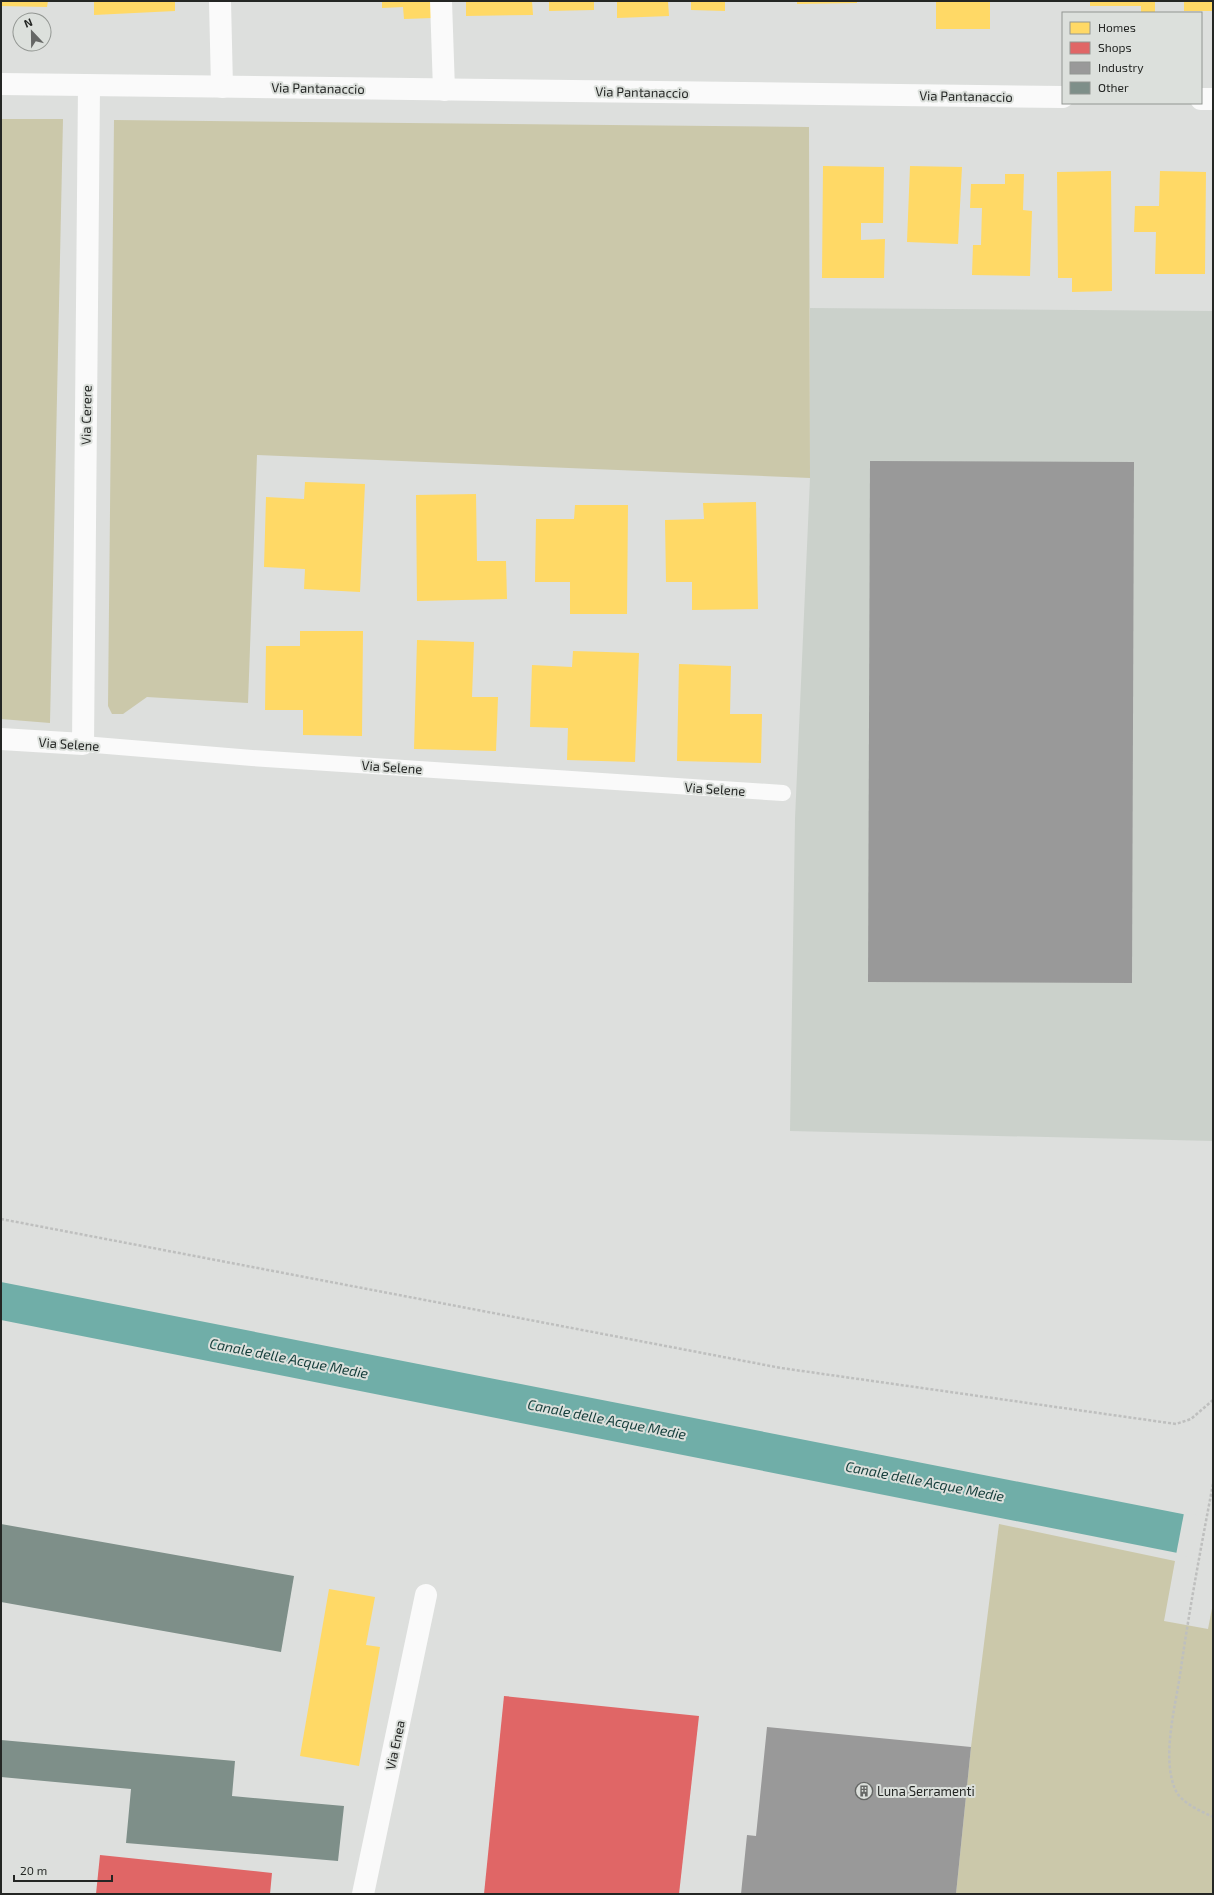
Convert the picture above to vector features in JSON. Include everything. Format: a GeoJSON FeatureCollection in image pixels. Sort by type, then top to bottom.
{"type":"FeatureCollection","features":[{"type":"Feature","properties":{"kind":"street"},"geometry":{"type":"LineString","coordinates":[[220,1],[222,87]]}},
{"type":"Feature","properties":{"kind":"street"},"geometry":{"type":"LineString","coordinates":[[441,1],[444,90]]}},
{"type":"Feature","properties":{"kind":"street","name":"Via Pantanaccio"},"geometry":{"type":"LineString","coordinates":[[1,84],[1062,97]]}},
{"type":"Feature","properties":{"kind":"street","name":"Via Cerere"},"geometry":{"type":"LineString","coordinates":[[83,744],[89,86]]}},
{"type":"Feature","properties":{"kind":"street"},"geometry":{"type":"LineString","coordinates":[[1202,99],[1213,99]]}},
{"type":"Feature","properties":{"kind":"street","name":"Via Selene"},"geometry":{"type":"LineString","coordinates":[[1,739],[83,744]]}},
{"type":"Feature","properties":{"kind":"street","name":"Via Enea"},"geometry":{"type":"LineString","coordinates":[[363,1894],[426,1595]]}},
{"type":"Feature","properties":{"kind":"lane","name":"Via Selene"},"geometry":{"type":"LineString","coordinates":[[83,744],[252,758],[783,793]]}},
{"type":"Feature","properties":{"kind":"path"},"geometry":{"type":"LineString","coordinates":[[1,1219],[781,1368],[1176,1424],[1191,1419],[1213,1400]]}},
{"type":"Feature","properties":{"kind":"path"},"geometry":{"type":"LineString","coordinates":[[1213,1484],[1187,1625],[1172,1729],[1171,1776],[1177,1793],[1191,1805],[1213,1817]]}},
{"type":"Feature","properties":{"kind":"shaded area"},"geometry":{"type":"Polygon","coordinates":[[[1,119],[63,119],[50,723],[1,719],[1,119]]]}},
{"type":"Feature","properties":{"kind":"shaded area"},"geometry":{"type":"Polygon","coordinates":[[[114,120],[809,127],[810,478],[257,455],[248,703],[147,697],[123,714],[112,714],[108,706],[114,120]]]}},
{"type":"Feature","properties":{"kind":"shaded area"},"geometry":{"type":"Polygon","coordinates":[[[810,308],[1213,311],[1213,1141],[790,1131],[795,819],[810,478],[810,308]]]}},
{"type":"Feature","properties":{"kind":"shaded area"},"geometry":{"type":"Polygon","coordinates":[[[999,1524],[1175,1561],[1164,1621],[1208,1629],[1213,1603],[1213,1894],[956,1894],[971,1747],[999,1524]]]}},
{"type":"Feature","properties":{"kind":"water","name":"Canale delle Acque Medie"},"geometry":{"type":"Polygon","coordinates":[[[1,1282],[1213,1520],[1213,1560],[1,1320],[1,1282]]]}},
{"type":"Feature","properties":{"kind":"pier"},"geometry":{"type":"Polygon","coordinates":[[[1184,1513],[1213,1518],[1213,1562],[1176,1555],[1184,1513]]]}},
{"type":"Feature","properties":{"kind":"building: Homes"},"geometry":{"type":"Polygon","coordinates":[[[1,1],[48,1],[47,7],[1,6],[1,1]]]}},
{"type":"Feature","properties":{"kind":"building: Homes"},"geometry":{"type":"Polygon","coordinates":[[[94,1],[175,1],[175,11],[94,15],[94,1]]]}},
{"type":"Feature","properties":{"kind":"building: Homes"},"geometry":{"type":"Polygon","coordinates":[[[382,1],[432,1],[433,18],[404,19],[403,7],[382,8],[382,1]]]}},
{"type":"Feature","properties":{"kind":"building: Homes"},"geometry":{"type":"Polygon","coordinates":[[[466,1],[532,1],[533,15],[466,16],[466,1]]]}},
{"type":"Feature","properties":{"kind":"building: Homes"},"geometry":{"type":"Polygon","coordinates":[[[549,1],[594,1],[594,10],[549,11],[549,1]]]}},
{"type":"Feature","properties":{"kind":"building: Homes"},"geometry":{"type":"Polygon","coordinates":[[[617,1],[668,1],[669,16],[617,18],[617,1]]]}},
{"type":"Feature","properties":{"kind":"building: Homes"},"geometry":{"type":"Polygon","coordinates":[[[691,1],[725,1],[725,11],[691,10],[691,1]]]}},
{"type":"Feature","properties":{"kind":"building: Homes"},"geometry":{"type":"Polygon","coordinates":[[[797,1],[857,1],[857,3],[797,4],[797,1]]]}},
{"type":"Feature","properties":{"kind":"building: Homes"},"geometry":{"type":"Polygon","coordinates":[[[936,1],[990,1],[990,29],[936,29],[936,1]]]}},
{"type":"Feature","properties":{"kind":"building: Homes"},"geometry":{"type":"Polygon","coordinates":[[[1090,1],[1155,1],[1155,12],[1141,12],[1141,6],[1090,6],[1090,1]]]}},
{"type":"Feature","properties":{"kind":"building: Homes"},"geometry":{"type":"Polygon","coordinates":[[[1184,1],[1213,1],[1213,11],[1184,11],[1184,1]]]}},
{"type":"Feature","properties":{"kind":"building: Homes"},"geometry":{"type":"Polygon","coordinates":[[[823,166],[884,167],[883,223],[861,223],[861,240],[885,239],[884,278],[822,278],[823,166]]]}},
{"type":"Feature","properties":{"kind":"building: Homes"},"geometry":{"type":"Polygon","coordinates":[[[910,166],[962,167],[958,244],[907,242],[910,166]]]}},
{"type":"Feature","properties":{"kind":"building: Homes"},"geometry":{"type":"Polygon","coordinates":[[[1111,171],[1112,291],[1072,292],[1072,278],[1058,278],[1057,172],[1111,171]]]}},
{"type":"Feature","properties":{"kind":"building: Homes"},"geometry":{"type":"Polygon","coordinates":[[[1160,171],[1206,172],[1205,274],[1155,274],[1156,232],[1134,232],[1135,206],[1159,206],[1160,171]]]}},
{"type":"Feature","properties":{"kind":"building: Homes"},"geometry":{"type":"Polygon","coordinates":[[[1005,174],[1024,174],[1023,210],[1032,211],[1030,276],[972,275],[973,245],[981,245],[982,208],[970,208],[971,184],[1005,184],[1005,174]]]}},
{"type":"Feature","properties":{"kind":"building: Homes"},"geometry":{"type":"Polygon","coordinates":[[[305,482],[365,484],[360,592],[304,589],[305,569],[264,567],[266,497],[304,499],[305,482]]]}},
{"type":"Feature","properties":{"kind":"building: Homes"},"geometry":{"type":"Polygon","coordinates":[[[476,494],[477,561],[506,561],[507,599],[417,601],[416,495],[476,494]]]}},
{"type":"Feature","properties":{"kind":"building: Homes"},"geometry":{"type":"Polygon","coordinates":[[[756,502],[758,609],[692,610],[692,582],[666,582],[665,520],[704,519],[703,503],[756,502]]]}},
{"type":"Feature","properties":{"kind":"building: Homes"},"geometry":{"type":"Polygon","coordinates":[[[575,505],[628,505],[627,614],[570,614],[570,582],[535,582],[536,519],[574,519],[575,505]]]}},
{"type":"Feature","properties":{"kind":"building: Homes"},"geometry":{"type":"Polygon","coordinates":[[[300,631],[363,631],[362,736],[303,735],[303,710],[265,710],[266,646],[300,646],[300,631]]]}},
{"type":"Feature","properties":{"kind":"building: Homes"},"geometry":{"type":"Polygon","coordinates":[[[417,640],[474,642],[472,697],[498,697],[496,751],[414,749],[417,640]]]}},
{"type":"Feature","properties":{"kind":"building: Homes"},"geometry":{"type":"Polygon","coordinates":[[[573,651],[639,653],[635,762],[567,760],[568,728],[530,727],[532,665],[572,667],[573,651]]]}},
{"type":"Feature","properties":{"kind":"building: Homes"},"geometry":{"type":"Polygon","coordinates":[[[679,664],[731,666],[730,714],[762,714],[761,763],[677,761],[679,664]]]}},
{"type":"Feature","properties":{"kind":"building: Homes"},"geometry":{"type":"Polygon","coordinates":[[[329,1589],[375,1597],[366,1645],[380,1647],[359,1766],[300,1756],[329,1589]]]}},
{"type":"Feature","properties":{"kind":"building: Shops"},"geometry":{"type":"Polygon","coordinates":[[[504,1696],[699,1716],[679,1894],[484,1894],[504,1696]]]}},
{"type":"Feature","properties":{"kind":"building: Shops"},"geometry":{"type":"Polygon","coordinates":[[[100,1855],[272,1873],[270,1894],[96,1894],[100,1855]]]}},
{"type":"Feature","properties":{"kind":"building: Industry"},"geometry":{"type":"Polygon","coordinates":[[[870,461],[1134,462],[1132,983],[868,982],[870,461]]]}},
{"type":"Feature","properties":{"kind":"building: Industry","name":"Luna Serramenti"},"geometry":{"type":"Polygon","coordinates":[[[767,1727],[971,1747],[956,1894],[741,1894],[747,1835],[756,1836],[767,1727]]]}},
{"type":"Feature","properties":{"kind":"building: Other"},"geometry":{"type":"Polygon","coordinates":[[[1,1524],[294,1576],[281,1652],[1,1602],[1,1524]]]}},
{"type":"Feature","properties":{"kind":"building: Other"},"geometry":{"type":"Polygon","coordinates":[[[1,1740],[235,1761],[232,1796],[344,1806],[338,1861],[126,1843],[131,1789],[1,1777],[1,1740]]]}},
{"type":"Feature","properties":{"kind":"place","name":"Luna Serramenti"},"geometry":{"type":"Point","coordinates":[864,1791]}}]}
